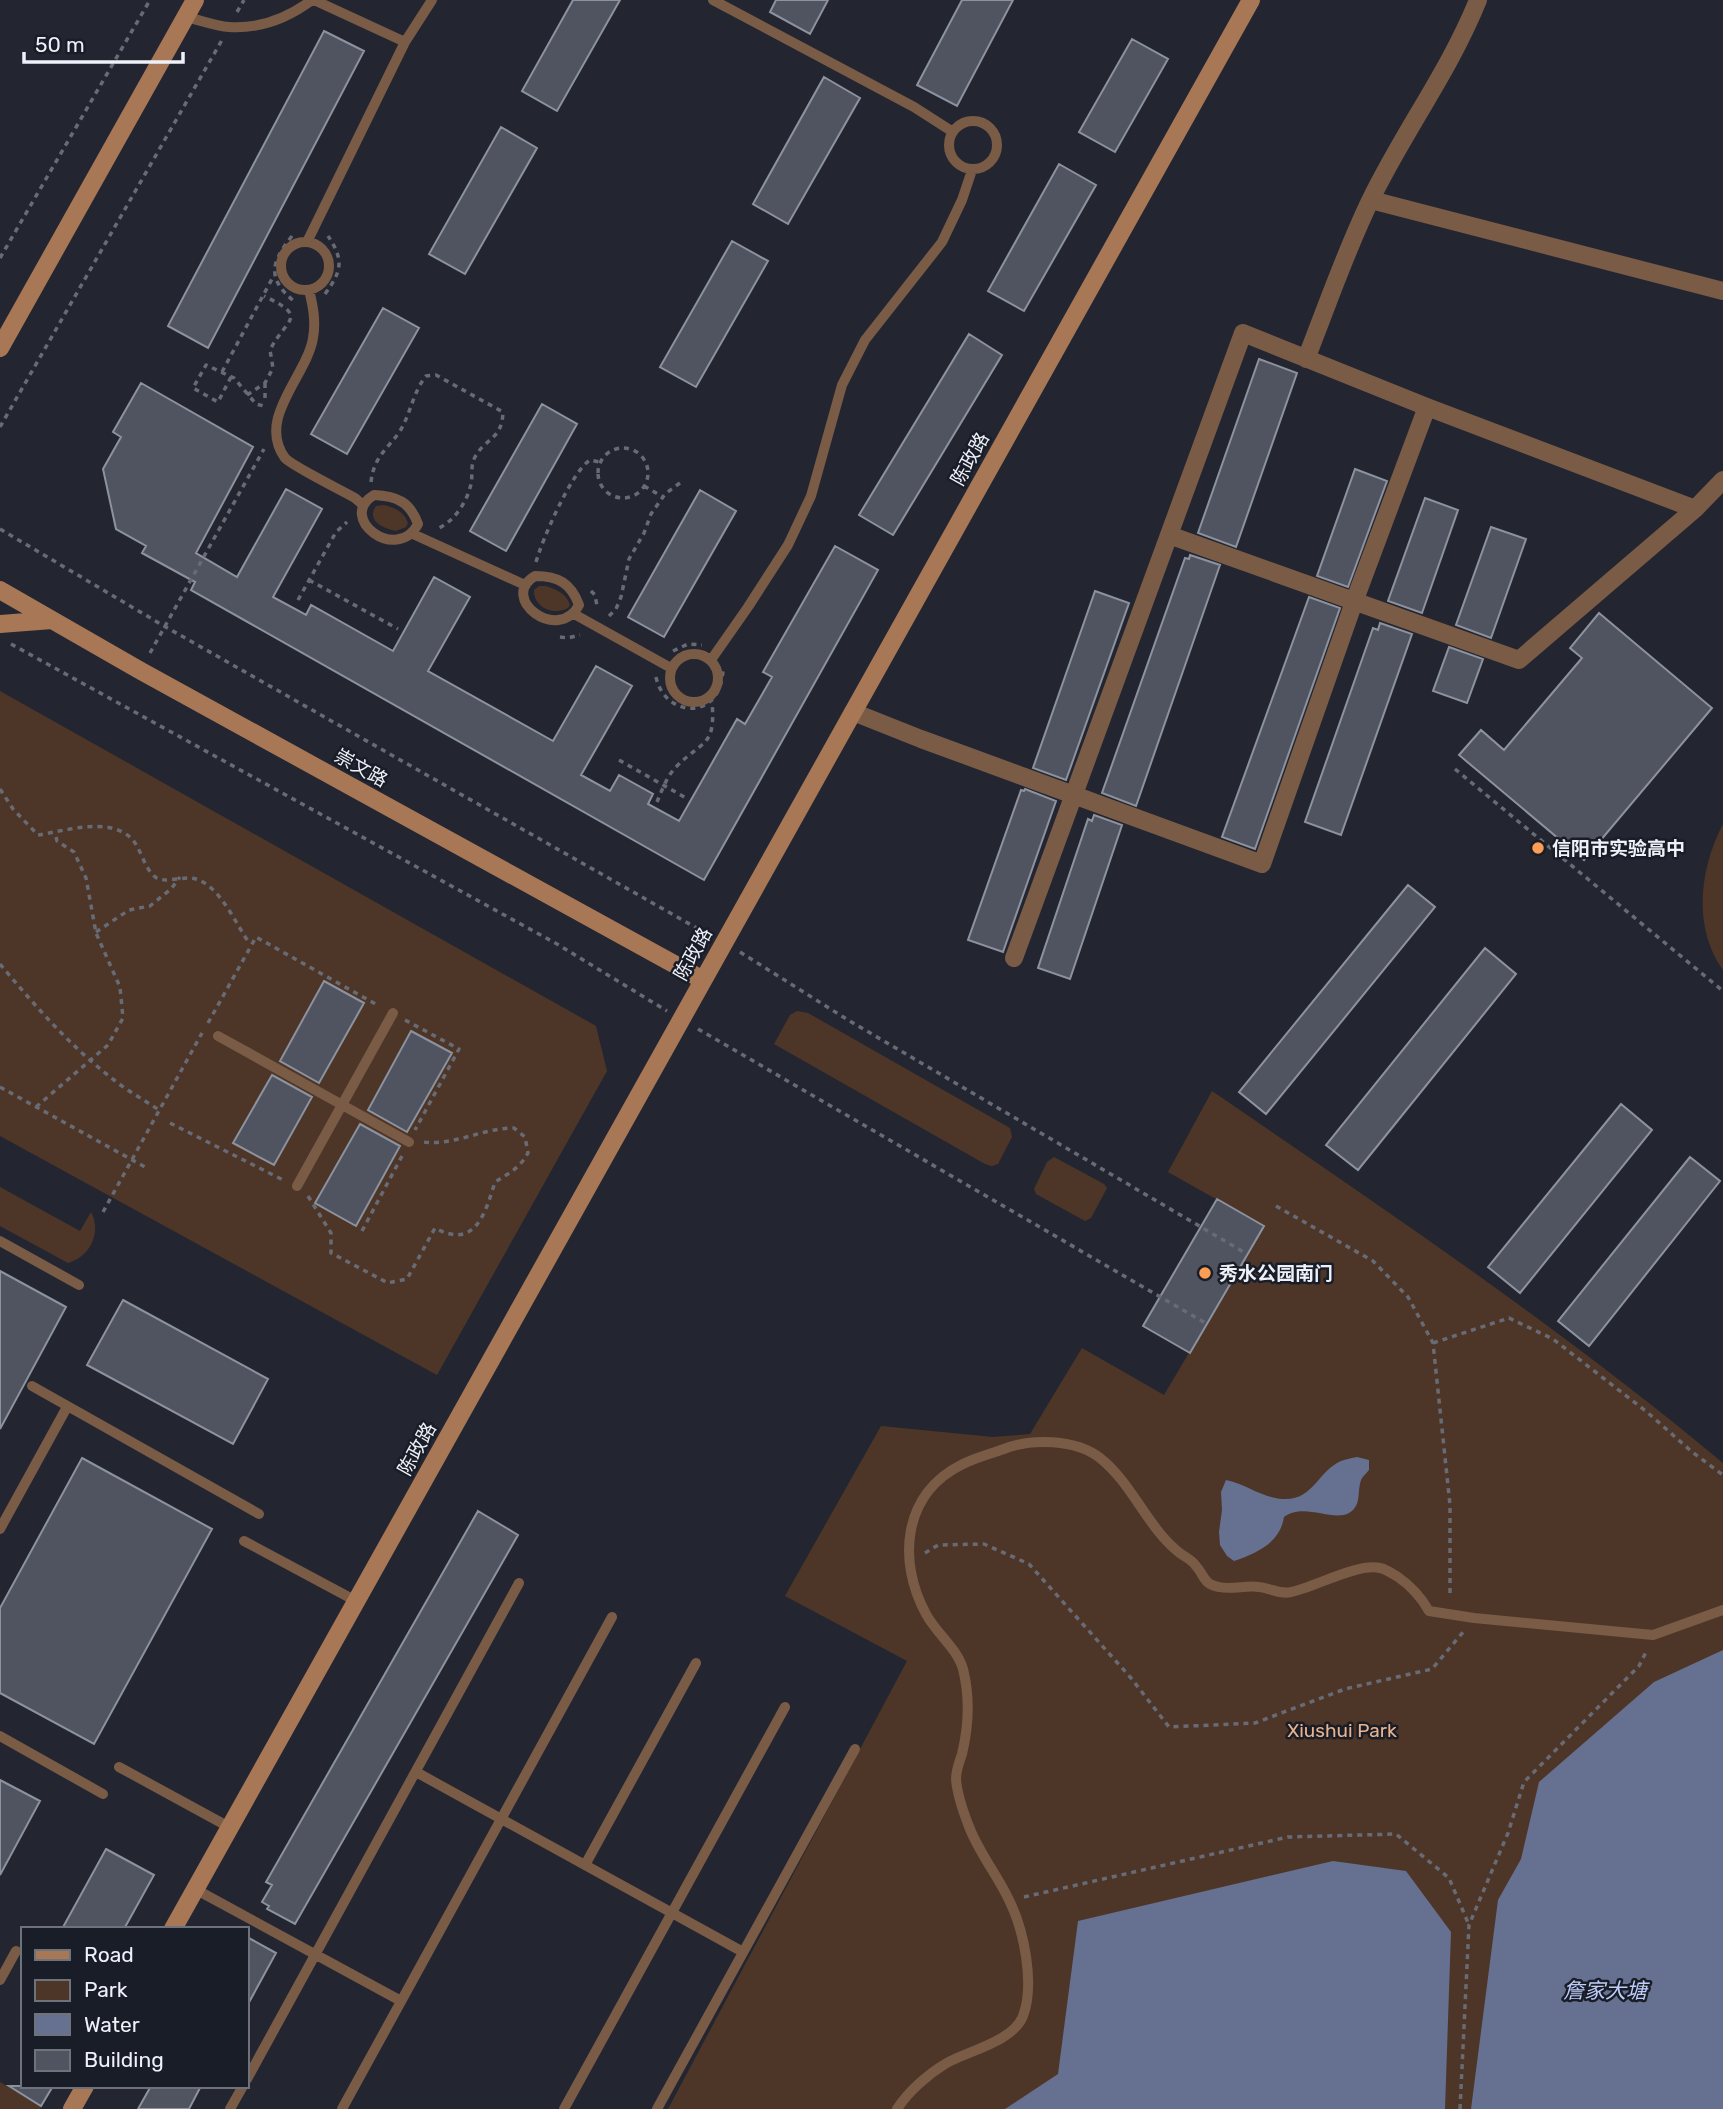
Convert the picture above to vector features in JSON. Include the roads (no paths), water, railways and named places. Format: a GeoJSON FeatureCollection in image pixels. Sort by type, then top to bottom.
{"type":"FeatureCollection","features":[{"type":"Feature","properties":{"kind":"street"},"geometry":{"type":"LineString","coordinates":[[0,348],[195,0]]}},
{"type":"Feature","properties":{"kind":"street","name":"陈政路"},"geometry":{"type":"LineString","coordinates":[[174,1927],[1251,0]]}},
{"type":"Feature","properties":{"kind":"street"},"geometry":{"type":"LineString","coordinates":[[1306,359],[1371,200],[1437,83],[1478,0]]}},
{"type":"Feature","properties":{"kind":"street"},"geometry":{"type":"LineString","coordinates":[[1371,200],[1723,291]]}},
{"type":"Feature","properties":{"kind":"street"},"geometry":{"type":"LineString","coordinates":[[1014,958],[1243,333],[1427,407],[1695,509]]}},
{"type":"Feature","properties":{"kind":"street"},"geometry":{"type":"LineString","coordinates":[[853,712],[1262,864],[1354,602],[1427,407]]}},
{"type":"Feature","properties":{"kind":"street"},"geometry":{"type":"LineString","coordinates":[[1169,535],[1519,660],[1695,509],[1723,480]]}},
{"type":"Feature","properties":{"kind":"street","name":"崇文路"},"geometry":{"type":"LineString","coordinates":[[0,590],[141,671],[703,980]]}},
{"type":"Feature","properties":{"kind":"street"},"geometry":{"type":"LineString","coordinates":[[0,624],[52,620]]}},
{"type":"Feature","properties":{"kind":"street"},"geometry":{"type":"LineString","coordinates":[[72,2109],[84,2088]]}},
{"type":"Feature","properties":{"kind":"lane"},"geometry":{"type":"LineString","coordinates":[[186,17],[229,27],[264,24],[292,15],[313,0],[405,41]]}},
{"type":"Feature","properties":{"kind":"lane"},"geometry":{"type":"LineString","coordinates":[[307,243],[405,41],[432,0]]}},
{"type":"Feature","properties":{"kind":"lane"},"geometry":{"type":"LineString","coordinates":[[713,0],[914,107],[953,132]]}},
{"type":"Feature","properties":{"kind":"lane"},"geometry":{"type":"LineString","coordinates":[[968,121],[980,121],[990,127],[996,137],[997,148],[993,159],[984,167],[972,170],[961,167],[952,158],[948,147],[953,132],[957,126],[968,121]]}},
{"type":"Feature","properties":{"kind":"lane"},"geometry":{"type":"LineString","coordinates":[[711,660],[788,545],[811,496],[842,385],[865,341],[942,242],[962,200],[972,170]]}},
{"type":"Feature","properties":{"kind":"lane"},"geometry":{"type":"LineString","coordinates":[[300,242],[312,243],[322,248],[329,258],[330,270],[326,281],[309,290],[293,288],[285,280],[281,269],[283,257],[290,247],[300,242]]}},
{"type":"Feature","properties":{"kind":"lane"},"geometry":{"type":"LineString","coordinates":[[309,290],[315,314],[313,338],[308,358],[280,411],[277,430],[279,443],[286,459],[361,503]]}},
{"type":"Feature","properties":{"kind":"lane"},"geometry":{"type":"LineString","coordinates":[[374,495],[385,496],[404,503],[413,510],[418,524],[413,534],[405,539],[395,540],[369,531],[364,523],[361,503],[374,495]]}},
{"type":"Feature","properties":{"kind":"lane"},"geometry":{"type":"LineString","coordinates":[[413,534],[525,585]]}},
{"type":"Feature","properties":{"kind":"lane"},"geometry":{"type":"LineString","coordinates":[[535,576],[546,576],[565,583],[574,590],[579,605],[574,614],[556,621],[530,611],[523,593],[525,585],[535,576]]}},
{"type":"Feature","properties":{"kind":"lane"},"geometry":{"type":"LineString","coordinates":[[574,614],[671,668]]}},
{"type":"Feature","properties":{"kind":"lane"},"geometry":{"type":"LineString","coordinates":[[689,653],[700,654],[711,660],[717,670],[718,681],[714,692],[705,700],[693,703],[682,699],[673,691],[669,680],[671,668],[678,659],[689,653]]}},
{"type":"Feature","properties":{"kind":"lane"},"geometry":{"type":"LineString","coordinates":[[297,1186],[393,1013]]}},
{"type":"Feature","properties":{"kind":"lane"},"geometry":{"type":"LineString","coordinates":[[218,1036],[409,1142]]}},
{"type":"Feature","properties":{"kind":"lane"},"geometry":{"type":"LineString","coordinates":[[0,1241],[79,1286]]}},
{"type":"Feature","properties":{"kind":"lane"},"geometry":{"type":"LineString","coordinates":[[32,1386],[259,1514]]}},
{"type":"Feature","properties":{"kind":"lane"},"geometry":{"type":"LineString","coordinates":[[0,1529],[67,1407]]}},
{"type":"Feature","properties":{"kind":"lane"},"geometry":{"type":"LineString","coordinates":[[897,2109],[906,2096],[945,2064],[1007,2034],[1022,2019],[1027,1998],[1025,1949],[1010,1901],[983,1857],[968,1825],[956,1782],[969,1707],[963,1671],[959,1658],[943,1640],[922,1606],[910,1561],[909,1536],[913,1515],[931,1488],[962,1464],[1011,1446],[1040,1440],[1081,1448],[1100,1458],[1132,1494],[1157,1531],[1196,1566],[1203,1579],[1220,1588],[1257,1586],[1288,1594],[1342,1574],[1378,1567],[1406,1583],[1421,1597],[1429,1611],[1474,1619],[1653,1635],[1723,1610]]}},
{"type":"Feature","properties":{"kind":"lane"},"geometry":{"type":"LineString","coordinates":[[244,1541],[356,1601]]}},
{"type":"Feature","properties":{"kind":"lane"},"geometry":{"type":"LineString","coordinates":[[248,2077],[520,1583]]}},
{"type":"Feature","properties":{"kind":"lane"},"geometry":{"type":"LineString","coordinates":[[342,2109],[612,1617]]}},
{"type":"Feature","properties":{"kind":"lane"},"geometry":{"type":"LineString","coordinates":[[585,1865],[696,1663]]}},
{"type":"Feature","properties":{"kind":"lane"},"geometry":{"type":"LineString","coordinates":[[564,2109],[785,1707]]}},
{"type":"Feature","properties":{"kind":"lane"},"geometry":{"type":"LineString","coordinates":[[0,1736],[103,1794]]}},
{"type":"Feature","properties":{"kind":"lane"},"geometry":{"type":"LineString","coordinates":[[657,2109],[855,1749]]}},
{"type":"Feature","properties":{"kind":"lane"},"geometry":{"type":"LineString","coordinates":[[118,1767],[229,1827]]}},
{"type":"Feature","properties":{"kind":"lane"},"geometry":{"type":"LineString","coordinates":[[416,1772],[743,1952]]}},
{"type":"Feature","properties":{"kind":"lane"},"geometry":{"type":"LineString","coordinates":[[195,1889],[401,2001]]}},
{"type":"Feature","properties":{"kind":"lane"},"geometry":{"type":"LineString","coordinates":[[0,1980],[16,1951]]}},
{"type":"Feature","properties":{"kind":"lane"},"geometry":{"type":"LineString","coordinates":[[230,2109],[242,2088]]}},
{"type":"Feature","properties":{"kind":"water"},"geometry":{"type":"Polygon","coordinates":[[[1357,1457],[1369,1460],[1369,1470],[1360,1483],[1358,1502],[1353,1510],[1342,1515],[1300,1511],[1292,1513],[1284,1517],[1278,1534],[1266,1546],[1234,1561],[1227,1556],[1220,1545],[1219,1532],[1221,1492],[1226,1480],[1268,1496],[1293,1498],[1308,1490],[1333,1466],[1343,1460],[1357,1457]]]}},
{"type":"Feature","properties":{"kind":"water","name":"詹家大塘"},"geometry":{"type":"Polygon","coordinates":[[[1723,1650],[1723,2109],[1471,2109],[1498,1900],[1521,1859],[1539,1782],[1654,1682],[1723,1650]]]}},
{"type":"Feature","properties":{"kind":"water"},"geometry":{"type":"Polygon","coordinates":[[[1333,1861],[1406,1871],[1451,1932],[1445,2109],[1005,2109],[1058,2074],[1078,1921],[1333,1861]]]}},
{"type":"Feature","properties":{"kind":"place","name":"信阳市实验高中"},"geometry":{"type":"Point","coordinates":[1538,848]}},
{"type":"Feature","properties":{"kind":"place","name":"秀水公园南门"},"geometry":{"type":"Point","coordinates":[1205,1273]}},
{"type":"Feature","properties":{"kind":"park label","name":"Xiushui Park"},"geometry":{"type":"Point","coordinates":[1342,1730]}}]}
